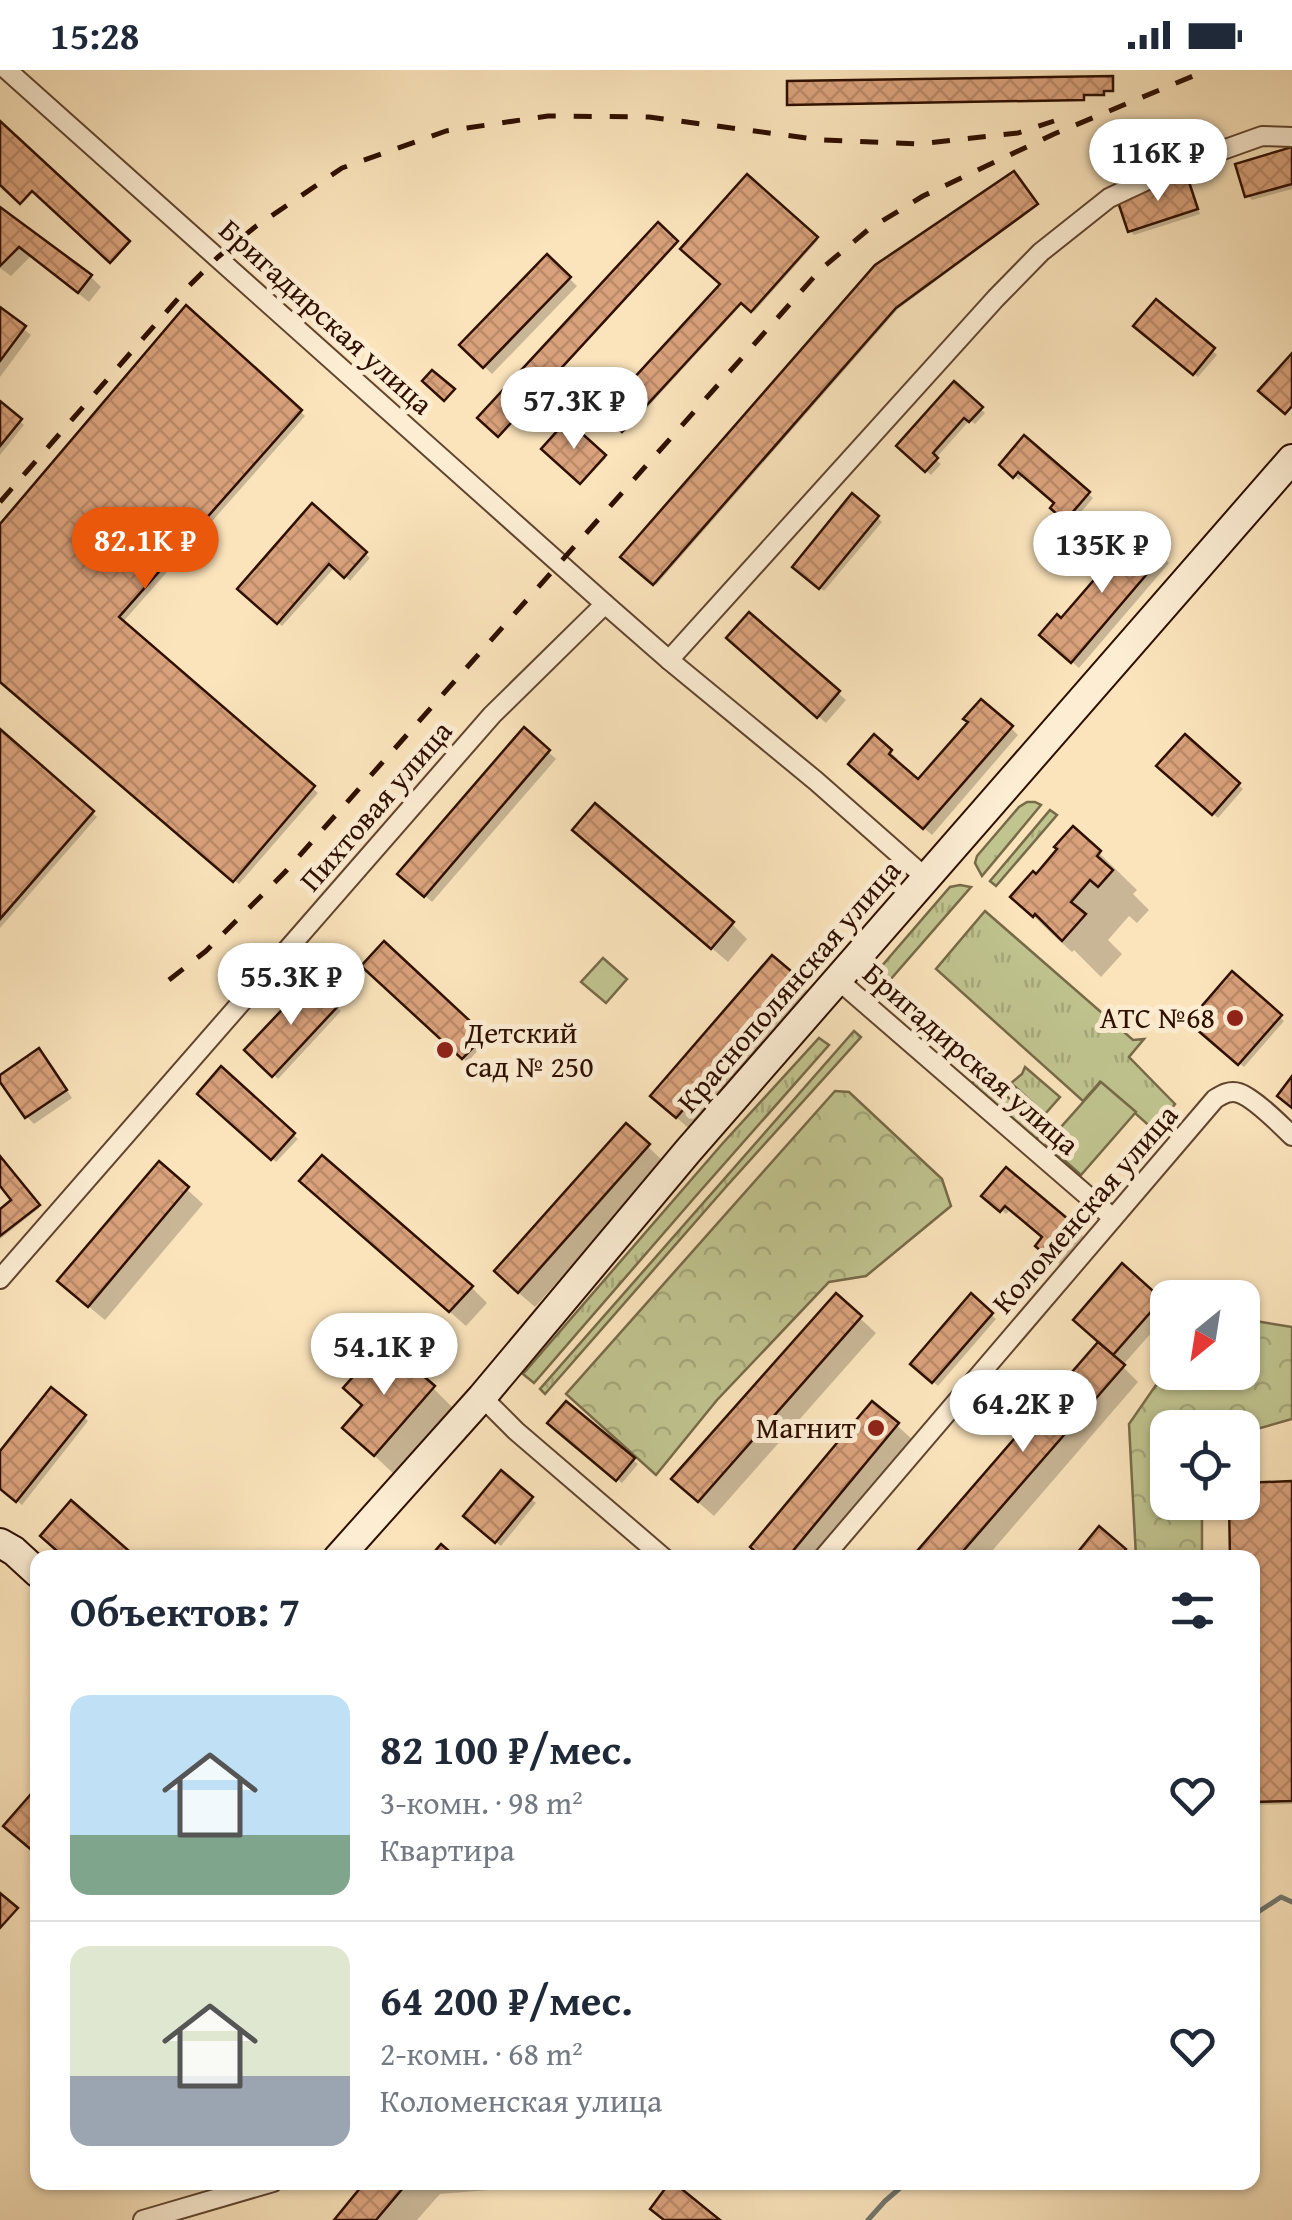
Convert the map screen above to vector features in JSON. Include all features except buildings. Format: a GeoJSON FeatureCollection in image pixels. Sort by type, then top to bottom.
{"type":"FeatureCollection","features":[{"type":"Feature","properties":{"kind":"main road","name":"Краснополянская улица"},"geometry":{"type":"LineString","coordinates":[[345,1550],[482,1397],[688,1151],[1292,459]]}},
{"type":"Feature","properties":{"kind":"main road"},"geometry":{"type":"LineString","coordinates":[[0,1543],[30,1565]]}},
{"type":"Feature","properties":{"kind":"street","name":"Бригадирская улица"},"geometry":{"type":"LineString","coordinates":[[7,70],[604,604],[816,780],[926,878]]}},
{"type":"Feature","properties":{"kind":"street"},"geometry":{"type":"LineString","coordinates":[[668,660],[1041,252],[1109,198],[1175,167],[1262,136],[1292,137]]}},
{"type":"Feature","properties":{"kind":"street","name":"Пихтовая улица"},"geometry":{"type":"LineString","coordinates":[[0,1279],[492,715],[604,604]]}},
{"type":"Feature","properties":{"kind":"street","name":"Бригадирская улица"},"geometry":{"type":"LineString","coordinates":[[838,980],[1113,1218]]}},
{"type":"Feature","properties":{"kind":"street","name":"Коломенская улица"},"geometry":{"type":"LineString","coordinates":[[831,1550],[1221,1096],[1238,1093],[1290,1133]]}},
{"type":"Feature","properties":{"kind":"street"},"geometry":{"type":"LineString","coordinates":[[482,1397],[655,1550]]}},
{"type":"Feature","properties":{"kind":"street"},"geometry":{"type":"LineString","coordinates":[[143,2220],[246,2190]]}},
{"type":"Feature","properties":{"kind":"green space"},"geometry":{"type":"Polygon","coordinates":[[[1027,802],[1041,805],[982,876],[975,863],[977,856],[1027,802]]]}},
{"type":"Feature","properties":{"kind":"green space"},"geometry":{"type":"Polygon","coordinates":[[[1050,810],[1057,815],[996,886],[990,881],[1050,810]]]}},
{"type":"Feature","properties":{"kind":"green space"},"geometry":{"type":"Polygon","coordinates":[[[950,887],[971,887],[876,996],[872,989],[874,975],[950,887]]]}},
{"type":"Feature","properties":{"kind":"green space"},"geometry":{"type":"Polygon","coordinates":[[[985,911],[1133,1040],[1144,1039],[1129,1057],[1175,1104],[1154,1130],[1100,1082],[1083,1101],[936,969],[985,911]]]}},
{"type":"Feature","properties":{"kind":"green space"},"geometry":{"type":"Polygon","coordinates":[[[603,958],[627,979],[606,1003],[581,982],[603,958]]]}},
{"type":"Feature","properties":{"kind":"green space"},"geometry":{"type":"Polygon","coordinates":[[[854,1031],[861,1037],[545,1394],[540,1389],[854,1031]]]}},
{"type":"Feature","properties":{"kind":"green space"},"geometry":{"type":"Polygon","coordinates":[[[819,1038],[829,1045],[534,1383],[523,1374],[723,1143],[819,1038]]]}},
{"type":"Feature","properties":{"kind":"green space"},"geometry":{"type":"Polygon","coordinates":[[[1025,1067],[1060,1097],[1045,1114],[1011,1083],[1025,1067]]]}},
{"type":"Feature","properties":{"kind":"green space"},"geometry":{"type":"Polygon","coordinates":[[[981,1074],[1045,1129],[1034,1142],[970,1086],[981,1074]]]}},
{"type":"Feature","properties":{"kind":"green space"},"geometry":{"type":"Polygon","coordinates":[[[1101,1082],[1136,1112],[1081,1175],[1046,1144],[1101,1082]]]}},
{"type":"Feature","properties":{"kind":"green space"},"geometry":{"type":"Polygon","coordinates":[[[835,1091],[849,1092],[942,1179],[951,1206],[866,1276],[829,1282],[717,1400],[656,1475],[566,1394],[835,1091]]]}},
{"type":"Feature","properties":{"kind":"green space"},"geometry":{"type":"Polygon","coordinates":[[[1260,1322],[1292,1327],[1292,1419],[1260,1428],[1260,1410],[1150,1410],[1150,1520],[1202,1520],[1202,1550],[1136,1550],[1129,1424],[1152,1390],[1260,1390],[1260,1322]]]}},
{"type":"Feature","properties":{"kind":"waterway"},"geometry":{"type":"LineString","coordinates":[[1260,1911],[1281,1897],[1292,1902]]}},
{"type":"Feature","properties":{"kind":"waterway"},"geometry":{"type":"LineString","coordinates":[[868,2220],[898,2190]]}},
{"type":"Feature","properties":{"kind":"railway"},"geometry":{"type":"LineString","coordinates":[[169,980],[206,951],[285,872],[821,269],[869,229],[923,196],[1054,134],[1193,76]]}},
{"type":"Feature","properties":{"kind":"railway"},"geometry":{"type":"LineString","coordinates":[[0,502],[218,257],[342,168],[446,131],[548,116],[649,117],[822,140],[918,144],[1018,133],[1054,121]]}},
{"type":"Feature","properties":{"kind":"place","name":"АТС №68"},"geometry":{"type":"Point","coordinates":[1235,1018]}},
{"type":"Feature","properties":{"kind":"place","name":"Детский сад № 250"},"geometry":{"type":"Point","coordinates":[445,1050]}},
{"type":"Feature","properties":{"kind":"place","name":"Магнит"},"geometry":{"type":"Point","coordinates":[876,1428]}}]}
